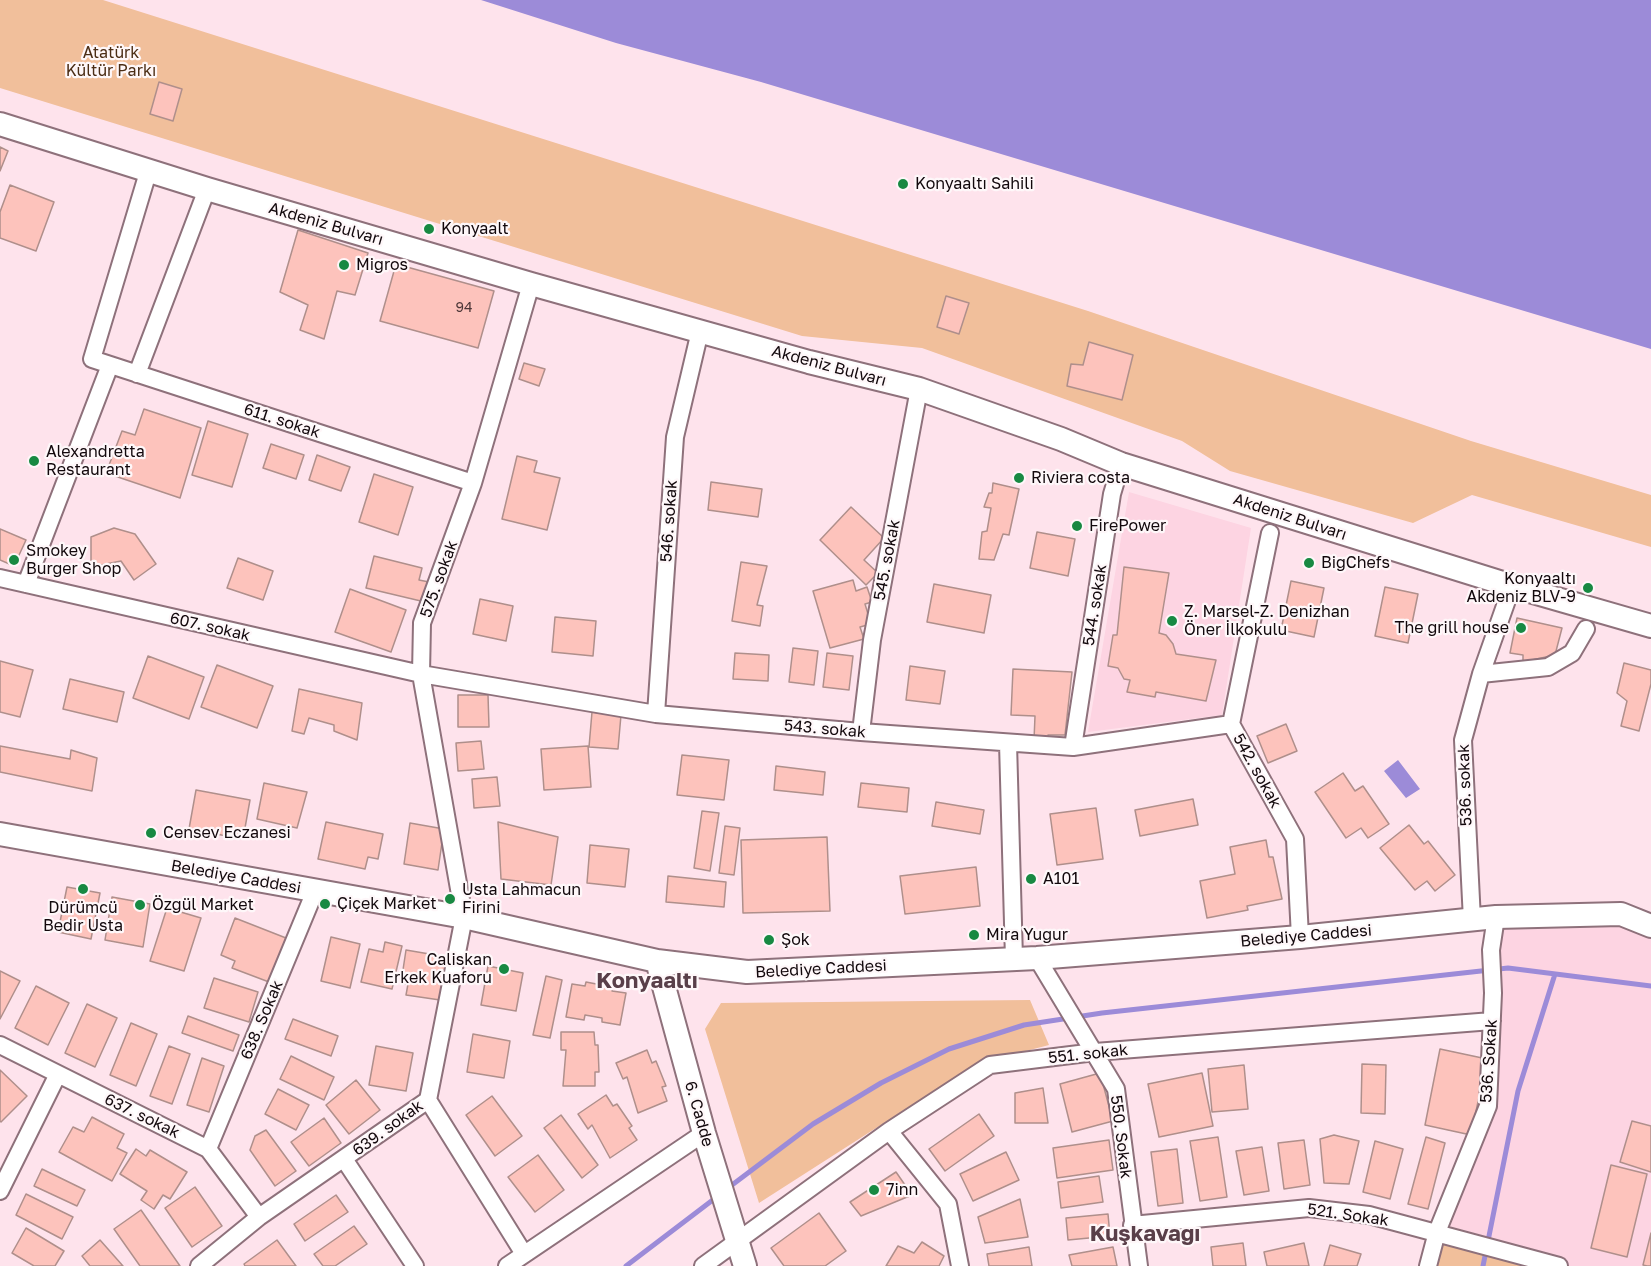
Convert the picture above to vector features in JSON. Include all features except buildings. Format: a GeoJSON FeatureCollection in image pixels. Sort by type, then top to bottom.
{"type":"FeatureCollection","features":[{"type":"Feature","properties":{"kind":"main road","name":"Akdeniz Bulvarı"},"geometry":{"type":"LineString","coordinates":[[0,124],[207,189],[531,284],[919,389],[1061,439],[1120,464],[1209,490],[1275,514],[1651,626]]}},
{"type":"Feature","properties":{"kind":"main road","name":"Belediye Caddesi"},"geometry":{"type":"LineString","coordinates":[[0,834],[464,917],[657,961],[747,972],[1026,958],[1300,937],[1496,917],[1621,914],[1651,926]]}},
{"type":"Feature","properties":{"kind":"main road","name":"6. Cadde"},"geometry":{"type":"LineString","coordinates":[[657,961],[704,1132],[745,1266]]}},
{"type":"Feature","properties":{"kind":"street","name":"611. sokak"},"geometry":{"type":"LineString","coordinates":[[149,169],[92,359],[473,483]]}},
{"type":"Feature","properties":{"kind":"street"},"geometry":{"type":"LineString","coordinates":[[137,374],[207,189]]}},
{"type":"Feature","properties":{"kind":"street","name":"575. sokak"},"geometry":{"type":"LineString","coordinates":[[464,917],[421,674],[422,623],[473,483],[531,284]]}},
{"type":"Feature","properties":{"kind":"street","name":"546. sokak"},"geometry":{"type":"LineString","coordinates":[[656,714],[675,437],[700,331]]}},
{"type":"Feature","properties":{"kind":"street"},"geometry":{"type":"LineString","coordinates":[[26,584],[110,365]]}},
{"type":"Feature","properties":{"kind":"street","name":"545. sokak"},"geometry":{"type":"LineString","coordinates":[[861,732],[872,640],[919,389]]}},
{"type":"Feature","properties":{"kind":"street","name":"544. sokak"},"geometry":{"type":"LineString","coordinates":[[1073,747],[1112,494],[1120,464]]}},
{"type":"Feature","properties":{"kind":"street","name":"542. sokak"},"geometry":{"type":"LineString","coordinates":[[1270,533],[1232,724],[1295,839],[1300,937]]}},
{"type":"Feature","properties":{"kind":"street","name":"607. sokak"},"geometry":{"type":"LineString","coordinates":[[0,578],[421,674]]}},
{"type":"Feature","properties":{"kind":"street","name":"536. sokak"},"geometry":{"type":"LineString","coordinates":[[1472,920],[1462,740],[1481,674],[1512,586]]}},
{"type":"Feature","properties":{"kind":"street"},"geometry":{"type":"LineString","coordinates":[[1481,674],[1548,667],[1572,653],[1586,629]]}},
{"type":"Feature","properties":{"kind":"street","name":"543. sokak"},"geometry":{"type":"LineString","coordinates":[[421,674],[656,714],[1008,743],[1073,747],[1232,724]]}},
{"type":"Feature","properties":{"kind":"street"},"geometry":{"type":"LineString","coordinates":[[1008,743],[1026,958]]}},
{"type":"Feature","properties":{"kind":"street","name":"638. Sokak"},"geometry":{"type":"LineString","coordinates":[[208,1149],[315,891]]}},
{"type":"Feature","properties":{"kind":"street","name":"639. sokak"},"geometry":{"type":"LineString","coordinates":[[199,1266],[259,1217],[428,1100],[464,917]]}},
{"type":"Feature","properties":{"kind":"street","name":"536. Sokak"},"geometry":{"type":"LineString","coordinates":[[1428,1266],[1437,1232],[1488,1106],[1493,993],[1491,950],[1496,917]]}},
{"type":"Feature","properties":{"kind":"street","name":"550. Sokak"},"geometry":{"type":"LineString","coordinates":[[1026,958],[1050,981],[1116,1089],[1139,1266]]}},
{"type":"Feature","properties":{"kind":"street","name":"551. sokak"},"geometry":{"type":"LineString","coordinates":[[703,1266],[737,1239],[889,1131],[990,1065],[1095,1052],[1492,1021]]}},
{"type":"Feature","properties":{"kind":"street","name":"637. sokak"},"geometry":{"type":"LineString","coordinates":[[0,1045],[208,1149],[259,1217]]}},
{"type":"Feature","properties":{"kind":"street"},"geometry":{"type":"LineString","coordinates":[[0,1191],[58,1074]]}},
{"type":"Feature","properties":{"kind":"street"},"geometry":{"type":"LineString","coordinates":[[428,1100],[524,1254]]}},
{"type":"Feature","properties":{"kind":"street"},"geometry":{"type":"LineString","coordinates":[[889,1131],[948,1204],[960,1266]]}},
{"type":"Feature","properties":{"kind":"street"},"geometry":{"type":"LineString","coordinates":[[507,1266],[704,1132]]}},
{"type":"Feature","properties":{"kind":"street"},"geometry":{"type":"LineString","coordinates":[[344,1160],[415,1266]]}},
{"type":"Feature","properties":{"kind":"street","name":"521. Sokak"},"geometry":{"type":"LineString","coordinates":[[1132,1225],[1309,1208],[1369,1215],[1559,1266]]}},
{"type":"Feature","properties":{"kind":"shaded area"},"geometry":{"type":"Polygon","coordinates":[[[481,0],[1651,0],[1651,349],[761,82],[616,43],[481,0]]]}},
{"type":"Feature","properties":{"kind":"shaded area","name":"Z. Marsel-Z. Denizhan Öner İlkokulu"},"geometry":{"type":"Polygon","coordinates":[[[1129,492],[1251,528],[1222,715],[1088,732],[1129,492]]]}},
{"type":"Feature","properties":{"kind":"shaded area"},"geometry":{"type":"Polygon","coordinates":[[[1398,760],[1420,789],[1406,798],[1384,771],[1398,760]]]}},
{"type":"Feature","properties":{"kind":"shaded area"},"geometry":{"type":"Polygon","coordinates":[[[1496,917],[1651,926],[1651,1266],[1559,1266],[1437,1232],[1488,1106],[1496,917]]]}},
{"type":"Feature","properties":{"kind":"green space","name":"Atatürk Kültür Parkı"},"geometry":{"type":"Polygon","coordinates":[[[0,0],[103,0],[1088,311],[1471,441],[1651,495],[1651,547],[1472,495],[1413,523],[1230,471],[1182,441],[922,348],[802,336],[0,88],[0,0]]]}},
{"type":"Feature","properties":{"kind":"green space"},"geometry":{"type":"Polygon","coordinates":[[[1030,1000],[1049,1045],[976,1064],[759,1203],[705,1029],[721,1003],[1030,1000]]]}},
{"type":"Feature","properties":{"kind":"green space"},"geometry":{"type":"Polygon","coordinates":[[[1437,1232],[1559,1266],[1428,1266],[1437,1232]]]}},
{"type":"Feature","properties":{"kind":"waterway"},"geometry":{"type":"LineString","coordinates":[[728,1188],[813,1124],[881,1083],[949,1049],[1024,1025],[1102,1013],[1508,968],[1651,986]]}},
{"type":"Feature","properties":{"kind":"waterway"},"geometry":{"type":"LineString","coordinates":[[1483,1266],[1518,1091],[1555,974]]}},
{"type":"Feature","properties":{"kind":"waterway"},"geometry":{"type":"LineString","coordinates":[[626,1266],[718,1196]]}},
{"type":"Feature","properties":{"kind":"place","name":"Konyaaltı Sahili"},"geometry":{"type":"Point","coordinates":[903,184]}},
{"type":"Feature","properties":{"kind":"place","name":"Konyaalt"},"geometry":{"type":"Point","coordinates":[429,229]}},
{"type":"Feature","properties":{"kind":"place","name":"Migros"},"geometry":{"type":"Point","coordinates":[344,265]}},
{"type":"Feature","properties":{"kind":"place","name":"Alexandretta Restaurant"},"geometry":{"type":"Point","coordinates":[34,461]}},
{"type":"Feature","properties":{"kind":"place","name":"Riviera costa"},"geometry":{"type":"Point","coordinates":[1019,478]}},
{"type":"Feature","properties":{"kind":"place","name":"FirePower"},"geometry":{"type":"Point","coordinates":[1077,526]}},
{"type":"Feature","properties":{"kind":"place","name":"Smokey Burger Shop"},"geometry":{"type":"Point","coordinates":[14,560]}},
{"type":"Feature","properties":{"kind":"place","name":"BigChefs"},"geometry":{"type":"Point","coordinates":[1309,563]}},
{"type":"Feature","properties":{"kind":"place","name":"Konyaaltı Akdeniz BLV-9"},"geometry":{"type":"Point","coordinates":[1588,588]}},
{"type":"Feature","properties":{"kind":"place","name":"Z. Marsel-Z. Denizhan Öner İlkokulu"},"geometry":{"type":"Point","coordinates":[1172,621]}},
{"type":"Feature","properties":{"kind":"place","name":"The grill house"},"geometry":{"type":"Point","coordinates":[1521,628]}},
{"type":"Feature","properties":{"kind":"place","name":"Censev Eczanesi"},"geometry":{"type":"Point","coordinates":[151,833]}},
{"type":"Feature","properties":{"kind":"place","name":"A101"},"geometry":{"type":"Point","coordinates":[1031,879]}},
{"type":"Feature","properties":{"kind":"place","name":"Dürümcü Bedir Usta"},"geometry":{"type":"Point","coordinates":[83,889]}},
{"type":"Feature","properties":{"kind":"place","name":"Usta Lahmacun Firini"},"geometry":{"type":"Point","coordinates":[450,899]}},
{"type":"Feature","properties":{"kind":"place","name":"Çiçek Market"},"geometry":{"type":"Point","coordinates":[325,904]}},
{"type":"Feature","properties":{"kind":"place","name":"Özgül Market"},"geometry":{"type":"Point","coordinates":[140,905]}},
{"type":"Feature","properties":{"kind":"place","name":"Mira Yugur"},"geometry":{"type":"Point","coordinates":[974,935]}},
{"type":"Feature","properties":{"kind":"place","name":"Şok"},"geometry":{"type":"Point","coordinates":[769,940]}},
{"type":"Feature","properties":{"kind":"place","name":"Caliskan Erkek Kuaforu"},"geometry":{"type":"Point","coordinates":[504,969]}},
{"type":"Feature","properties":{"kind":"place","name":"7inn"},"geometry":{"type":"Point","coordinates":[874,1190]}},
{"type":"Feature","properties":{"kind":"district","name":"Konyaaltı"},"geometry":{"type":"Point","coordinates":[647,981]}},
{"type":"Feature","properties":{"kind":"district","name":"Kuşkavağı"},"geometry":{"type":"Point","coordinates":[1145,1234]}}]}
